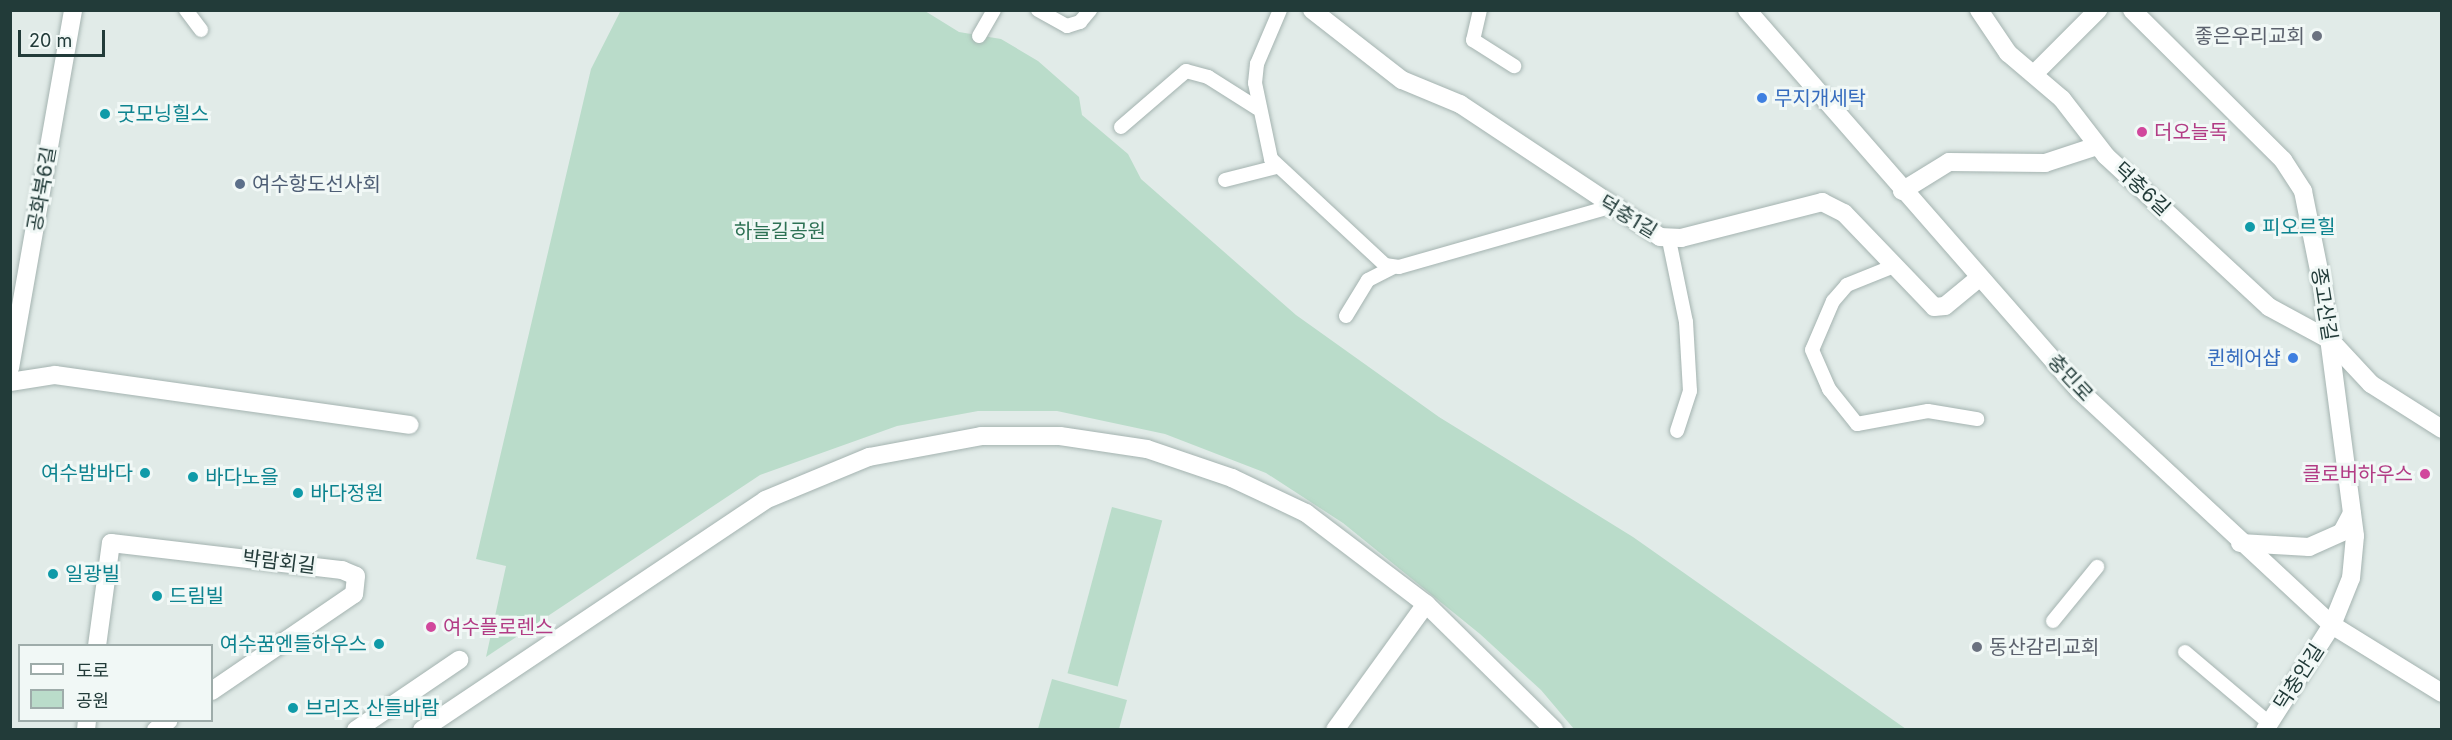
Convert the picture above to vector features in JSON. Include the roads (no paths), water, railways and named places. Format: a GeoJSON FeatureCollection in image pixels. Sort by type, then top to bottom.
{"type":"FeatureCollection","features":[{"type":"Feature","properties":{"kind":"street","name":"공화북6길"},"geometry":{"type":"LineString","coordinates":[[10,368],[73,10]]}},
{"type":"Feature","properties":{"kind":"street","name":"덕충1길"},"geometry":{"type":"LineString","coordinates":[[1312,10],[1402,80],[1461,104],[1610,207],[1669,240],[1822,202],[1844,213],[1937,309],[1979,278]]}},
{"type":"Feature","properties":{"kind":"street","name":"충민로"},"geometry":{"type":"LineString","coordinates":[[1747,10],[1902,191],[2080,391],[2240,543],[2332,626],[2442,693]]}},
{"type":"Feature","properties":{"kind":"street","name":"덕충6길"},"geometry":{"type":"LineString","coordinates":[[1979,10],[2007,53],[2062,99],[2097,146],[2275,312],[2330,340]]}},
{"type":"Feature","properties":{"kind":"street"},"geometry":{"type":"LineString","coordinates":[[2034,74],[2098,10]]}},
{"type":"Feature","properties":{"kind":"street","name":"종고산길"},"geometry":{"type":"LineString","coordinates":[[2132,10],[2299,182],[2330,340],[2352,513],[2355,565],[2332,626]]}},
{"type":"Feature","properties":{"kind":"street"},"geometry":{"type":"LineString","coordinates":[[1902,191],[1949,162],[2045,162],[2097,146]]}},
{"type":"Feature","properties":{"kind":"street"},"geometry":{"type":"LineString","coordinates":[[2330,340],[2371,384],[2442,429]]}},
{"type":"Feature","properties":{"kind":"street"},"geometry":{"type":"LineString","coordinates":[[10,382],[55,375],[409,425]]}},
{"type":"Feature","properties":{"kind":"street"},"geometry":{"type":"LineString","coordinates":[[422,729],[765,500],[869,457],[970,437],[1060,436],[1191,462],[1306,513],[1426,604],[1554,729]]}},
{"type":"Feature","properties":{"kind":"street"},"geometry":{"type":"LineString","coordinates":[[2240,543],[2309,547],[2342,532],[2352,513]]}},
{"type":"Feature","properties":{"kind":"street","name":"박람회길"},"geometry":{"type":"LineString","coordinates":[[97,644],[111,543],[349,570],[356,576],[354,594],[213,691]]}},
{"type":"Feature","properties":{"kind":"street"},"geometry":{"type":"LineString","coordinates":[[1335,729],[1426,604]]}},
{"type":"Feature","properties":{"kind":"street","name":"덕충안길"},"geometry":{"type":"LineString","coordinates":[[2267,726],[2332,626]]}},
{"type":"Feature","properties":{"kind":"street"},"geometry":{"type":"LineString","coordinates":[[356,729],[459,660]]}},
{"type":"Feature","properties":{"kind":"lane"},"geometry":{"type":"LineString","coordinates":[[186,10],[201,30]]}},
{"type":"Feature","properties":{"kind":"lane"},"geometry":{"type":"LineString","coordinates":[[979,36],[994,10]]}},
{"type":"Feature","properties":{"kind":"lane"},"geometry":{"type":"LineString","coordinates":[[1038,10],[1066,26],[1080,22],[1090,10]]}},
{"type":"Feature","properties":{"kind":"lane"},"geometry":{"type":"LineString","coordinates":[[1280,10],[1257,64],[1257,108],[1276,167],[1392,268]]}},
{"type":"Feature","properties":{"kind":"lane"},"geometry":{"type":"LineString","coordinates":[[1480,10],[1473,40],[1514,66]]}},
{"type":"Feature","properties":{"kind":"lane"},"geometry":{"type":"LineString","coordinates":[[1121,127],[1186,71],[1208,77],[1257,108]]}},
{"type":"Feature","properties":{"kind":"lane"},"geometry":{"type":"LineString","coordinates":[[1225,180],[1276,167]]}},
{"type":"Feature","properties":{"kind":"lane"},"geometry":{"type":"LineString","coordinates":[[1346,316],[1368,280],[1392,268],[1610,207]]}},
{"type":"Feature","properties":{"kind":"lane"},"geometry":{"type":"LineString","coordinates":[[1669,240],[1686,322],[1690,391],[1677,431]]}},
{"type":"Feature","properties":{"kind":"lane"},"geometry":{"type":"LineString","coordinates":[[1894,266],[1846,285],[1833,301],[1812,350],[1829,389],[1857,424],[1928,411],[1977,419]]}},
{"type":"Feature","properties":{"kind":"lane"},"geometry":{"type":"LineString","coordinates":[[2053,621],[2097,567]]}},
{"type":"Feature","properties":{"kind":"lane"},"geometry":{"type":"LineString","coordinates":[[2185,652],[2267,726]]}},
{"type":"Feature","properties":{"kind":"place","name":"좋은우리교회"},"geometry":{"type":"Point","coordinates":[2317,36]}},
{"type":"Feature","properties":{"kind":"place","name":"무지개세탁"},"geometry":{"type":"Point","coordinates":[1762,98]}},
{"type":"Feature","properties":{"kind":"place","name":"굿모닝힐스"},"geometry":{"type":"Point","coordinates":[105,114]}},
{"type":"Feature","properties":{"kind":"place","name":"더오늘독"},"geometry":{"type":"Point","coordinates":[2142,132]}},
{"type":"Feature","properties":{"kind":"place","name":"여수항도선사회"},"geometry":{"type":"Point","coordinates":[240,184]}},
{"type":"Feature","properties":{"kind":"place","name":"피오르힐"},"geometry":{"type":"Point","coordinates":[2250,227]}},
{"type":"Feature","properties":{"kind":"place","name":"퀸헤어샵"},"geometry":{"type":"Point","coordinates":[2293,358]}},
{"type":"Feature","properties":{"kind":"place","name":"여수밤바다"},"geometry":{"type":"Point","coordinates":[145,473]}},
{"type":"Feature","properties":{"kind":"place","name":"클로버하우스"},"geometry":{"type":"Point","coordinates":[2425,474]}},
{"type":"Feature","properties":{"kind":"place","name":"바다노을"},"geometry":{"type":"Point","coordinates":[193,477]}},
{"type":"Feature","properties":{"kind":"place","name":"바다정원"},"geometry":{"type":"Point","coordinates":[298,493]}},
{"type":"Feature","properties":{"kind":"place","name":"일광빌"},"geometry":{"type":"Point","coordinates":[53,574]}},
{"type":"Feature","properties":{"kind":"place","name":"드림빌"},"geometry":{"type":"Point","coordinates":[157,596]}},
{"type":"Feature","properties":{"kind":"place","name":"여수플로렌스"},"geometry":{"type":"Point","coordinates":[431,627]}},
{"type":"Feature","properties":{"kind":"place","name":"여수꿈엔들하우스"},"geometry":{"type":"Point","coordinates":[379,644]}},
{"type":"Feature","properties":{"kind":"place","name":"동산감리교회"},"geometry":{"type":"Point","coordinates":[1977,647]}},
{"type":"Feature","properties":{"kind":"place","name":"브리즈 산들바람"},"geometry":{"type":"Point","coordinates":[293,708]}},
{"type":"Feature","properties":{"kind":"park label","name":"하늘길공원"},"geometry":{"type":"Point","coordinates":[780,231]}}]}
